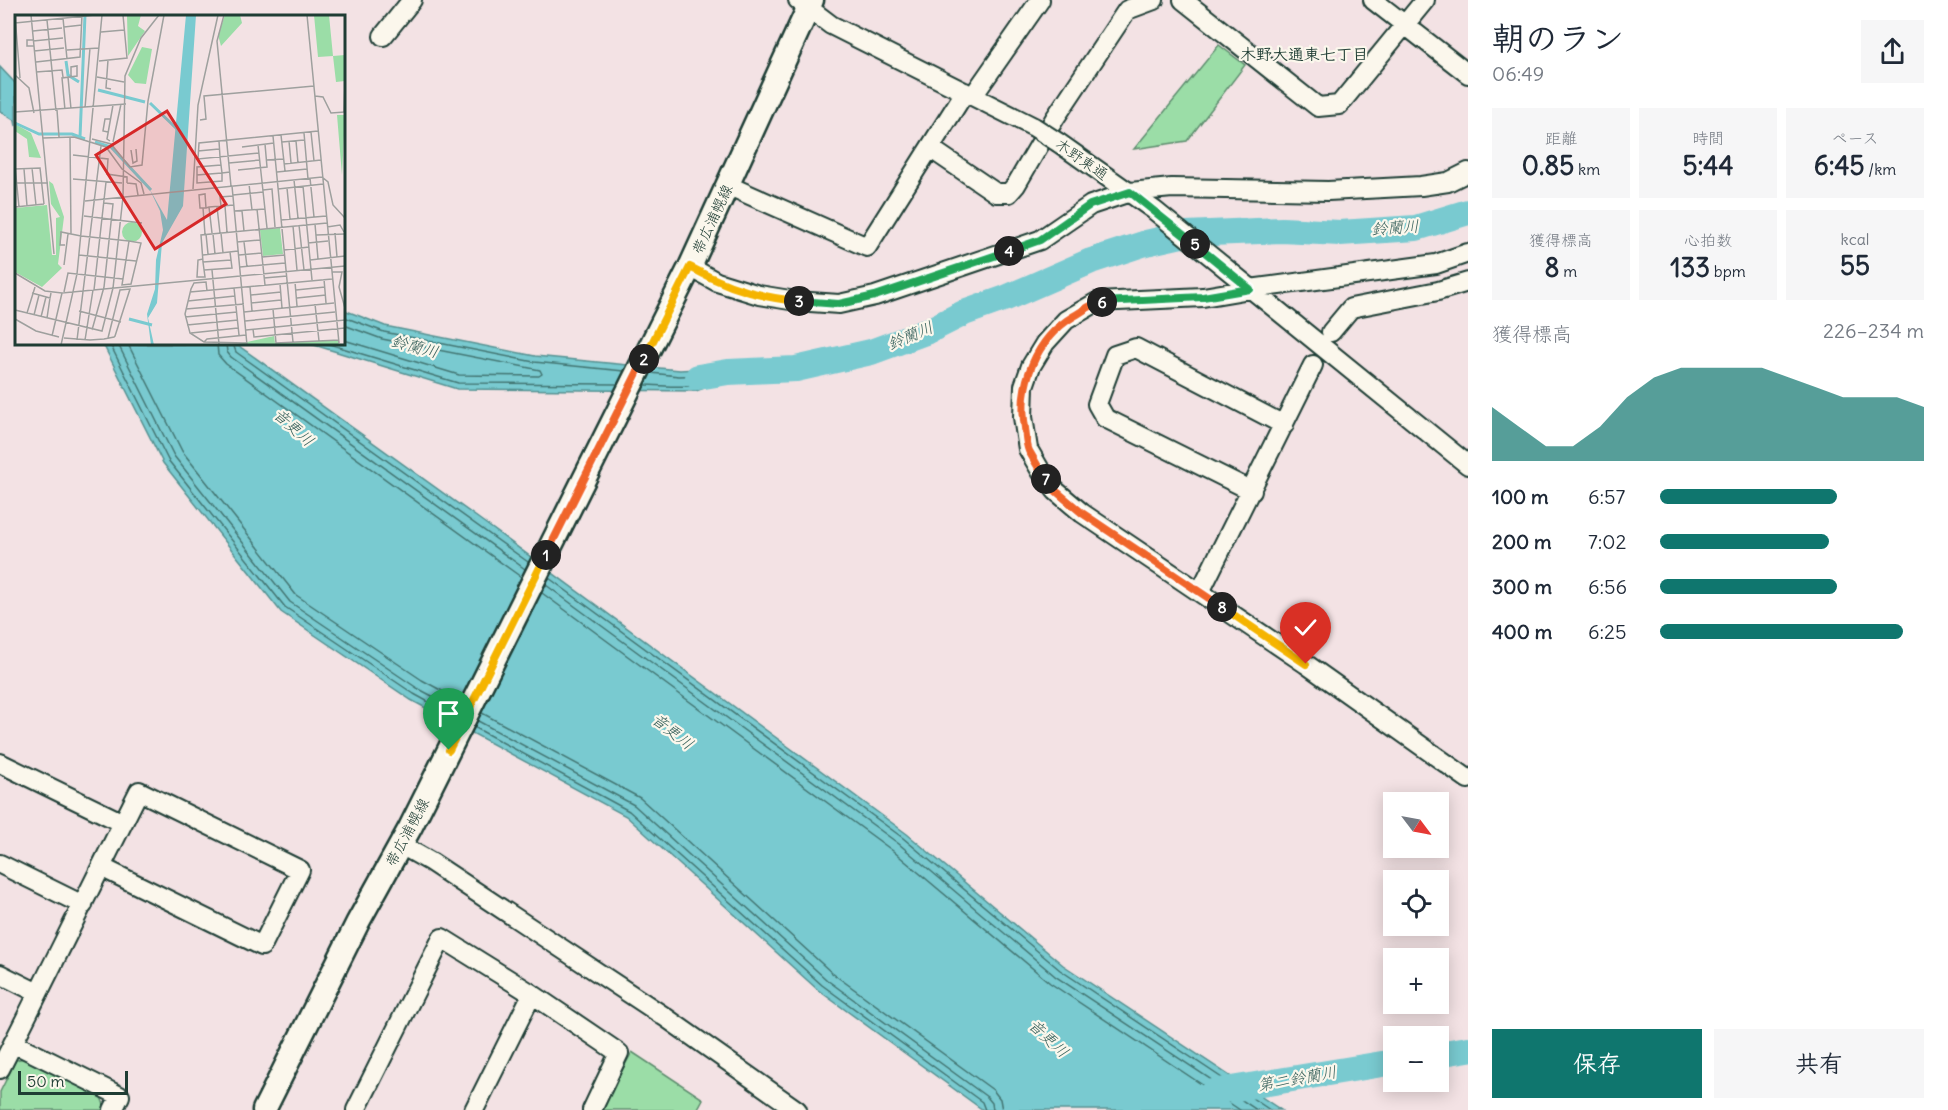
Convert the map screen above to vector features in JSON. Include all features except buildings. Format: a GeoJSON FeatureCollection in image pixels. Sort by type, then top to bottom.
{"type":"FeatureCollection","features":[{"type":"Feature","properties":{"kind":"main road","name":"帯広浦幌線"},"geometry":{"type":"LineString","coordinates":[[264,1110],[358,922],[405,837],[685,276],[727,186],[806,3]]}},
{"type":"Feature","properties":{"kind":"street"},"geometry":{"type":"LineString","coordinates":[[383,36],[412,0]]}},
{"type":"Feature","properties":{"kind":"street"},"geometry":{"type":"LineString","coordinates":[[727,186],[867,247],[930,148],[1039,0]]}},
{"type":"Feature","properties":{"kind":"street"},"geometry":{"type":"LineString","coordinates":[[930,148],[996,192],[1009,193],[1055,118],[1128,10],[1154,0]]}},
{"type":"Feature","properties":{"kind":"street"},"geometry":{"type":"LineString","coordinates":[[1183,0],[1318,107],[1339,105],[1425,0]]}},
{"type":"Feature","properties":{"kind":"street"},"geometry":{"type":"LineString","coordinates":[[1372,0],[1468,74]]}},
{"type":"Feature","properties":{"kind":"street","name":"木野東通"},"geometry":{"type":"LineString","coordinates":[[806,3],[831,25],[1034,127],[1130,192],[1468,465]]}},
{"type":"Feature","properties":{"kind":"street"},"geometry":{"type":"LineString","coordinates":[[685,276],[717,282],[759,295],[796,301],[839,304],[875,296],[1040,240],[1090,205],[1130,192],[1172,188],[1328,191],[1421,186],[1448,182],[1468,172]]}},
{"type":"Feature","properties":{"kind":"street"},"geometry":{"type":"LineString","coordinates":[[1468,253],[1436,264],[1203,297],[1096,302],[1066,320],[1045,343],[1030,366],[1024,386],[1023,417],[1028,449],[1056,491],[1082,513],[1400,729],[1468,779]]}},
{"type":"Feature","properties":{"kind":"street"},"geometry":{"type":"LineString","coordinates":[[1331,332],[1351,308],[1438,291],[1468,282]]}},
{"type":"Feature","properties":{"kind":"street"},"geometry":{"type":"LineString","coordinates":[[1252,491],[1105,418],[1097,404],[1115,355],[1136,348],[1284,425]]}},
{"type":"Feature","properties":{"kind":"street"},"geometry":{"type":"LineString","coordinates":[[1200,592],[1313,365]]}},
{"type":"Feature","properties":{"kind":"street"},"geometry":{"type":"LineString","coordinates":[[0,762],[123,823]]}},
{"type":"Feature","properties":{"kind":"street"},"geometry":{"type":"LineString","coordinates":[[0,1069],[83,905],[101,867],[139,791],[300,870],[262,946],[101,867]]}},
{"type":"Feature","properties":{"kind":"street"},"geometry":{"type":"LineString","coordinates":[[405,837],[431,862],[665,1017],[797,1110]]}},
{"type":"Feature","properties":{"kind":"street"},"geometry":{"type":"LineString","coordinates":[[0,864],[83,905]]}},
{"type":"Feature","properties":{"kind":"street"},"geometry":{"type":"LineString","coordinates":[[356,1110],[442,938],[532,994],[619,1053],[592,1110]]}},
{"type":"Feature","properties":{"kind":"street"},"geometry":{"type":"LineString","coordinates":[[0,974],[39,993]]}},
{"type":"Feature","properties":{"kind":"street"},"geometry":{"type":"LineString","coordinates":[[474,1110],[532,994]]}},
{"type":"Feature","properties":{"kind":"street"},"geometry":{"type":"LineString","coordinates":[[13,1043],[120,1096],[113,1110]]}},
{"type":"Feature","properties":{"kind":"green space"},"geometry":{"type":"Polygon","coordinates":[[[1219,45],[1245,65],[1187,141],[1134,149],[1219,45]]]}},
{"type":"Feature","properties":{"kind":"green space"},"geometry":{"type":"Polygon","coordinates":[[[632,1052],[703,1099],[697,1110],[601,1110],[632,1052]]]}},
{"type":"Feature","properties":{"kind":"green space"},"geometry":{"type":"Polygon","coordinates":[[[24,1058],[101,1097],[106,1110],[0,1110],[0,1092],[16,1060],[24,1058]]]}},
{"type":"Feature","properties":{"kind":"water"},"geometry":{"type":"Polygon","coordinates":[[[0,67],[15,83],[15,121],[0,111],[0,67]]]}},
{"type":"Feature","properties":{"kind":"water"},"geometry":{"type":"Polygon","coordinates":[[[345,310],[385,326],[535,356],[680,370],[728,367],[736,377],[696,391],[457,389],[314,345],[345,345],[345,310]]]}},
{"type":"Feature","properties":{"kind":"water","name":"音更川"},"geometry":{"type":"Polygon","coordinates":[[[104,345],[240,345],[907,834],[1063,965],[1281,1110],[983,1110],[818,990],[626,816],[411,700],[281,612],[163,463],[104,345]]]}},
{"type":"Feature","properties":{"kind":"waterway","name":"鈴蘭川"},"geometry":{"type":"LineString","coordinates":[[698,377],[728,372],[796,369],[871,352],[928,331],[964,313],[1006,298],[1091,261],[1146,243],[1186,234],[1282,230],[1340,233],[1416,228],[1468,212]]}},
{"type":"Feature","properties":{"kind":"waterway","name":"第二鈴蘭川"},"geometry":{"type":"LineString","coordinates":[[1449,1052],[1468,1049]]}},
{"type":"Feature","properties":{"kind":"waterway","name":"第二鈴蘭川"},"geometry":{"type":"LineString","coordinates":[[1213,1092],[1383,1064]]}},
{"type":"Feature","properties":{"kind":"district","name":"木野大通東七丁目"},"geometry":{"type":"Point","coordinates":[1304,54]}},
{"type":"Feature","properties":{"kind":"route"},"geometry":{"type":"LineString","coordinates":[[449,750],[690,267],[717,282],[759,295],[796,301],[839,304],[875,296],[1040,240],[1090,205],[1130,192],[1250,289],[1203,297],[1096,302],[1066,320],[1045,343],[1030,366],[1024,386],[1023,417],[1028,449],[1056,491],[1082,513],[1306,664]]}}]}
